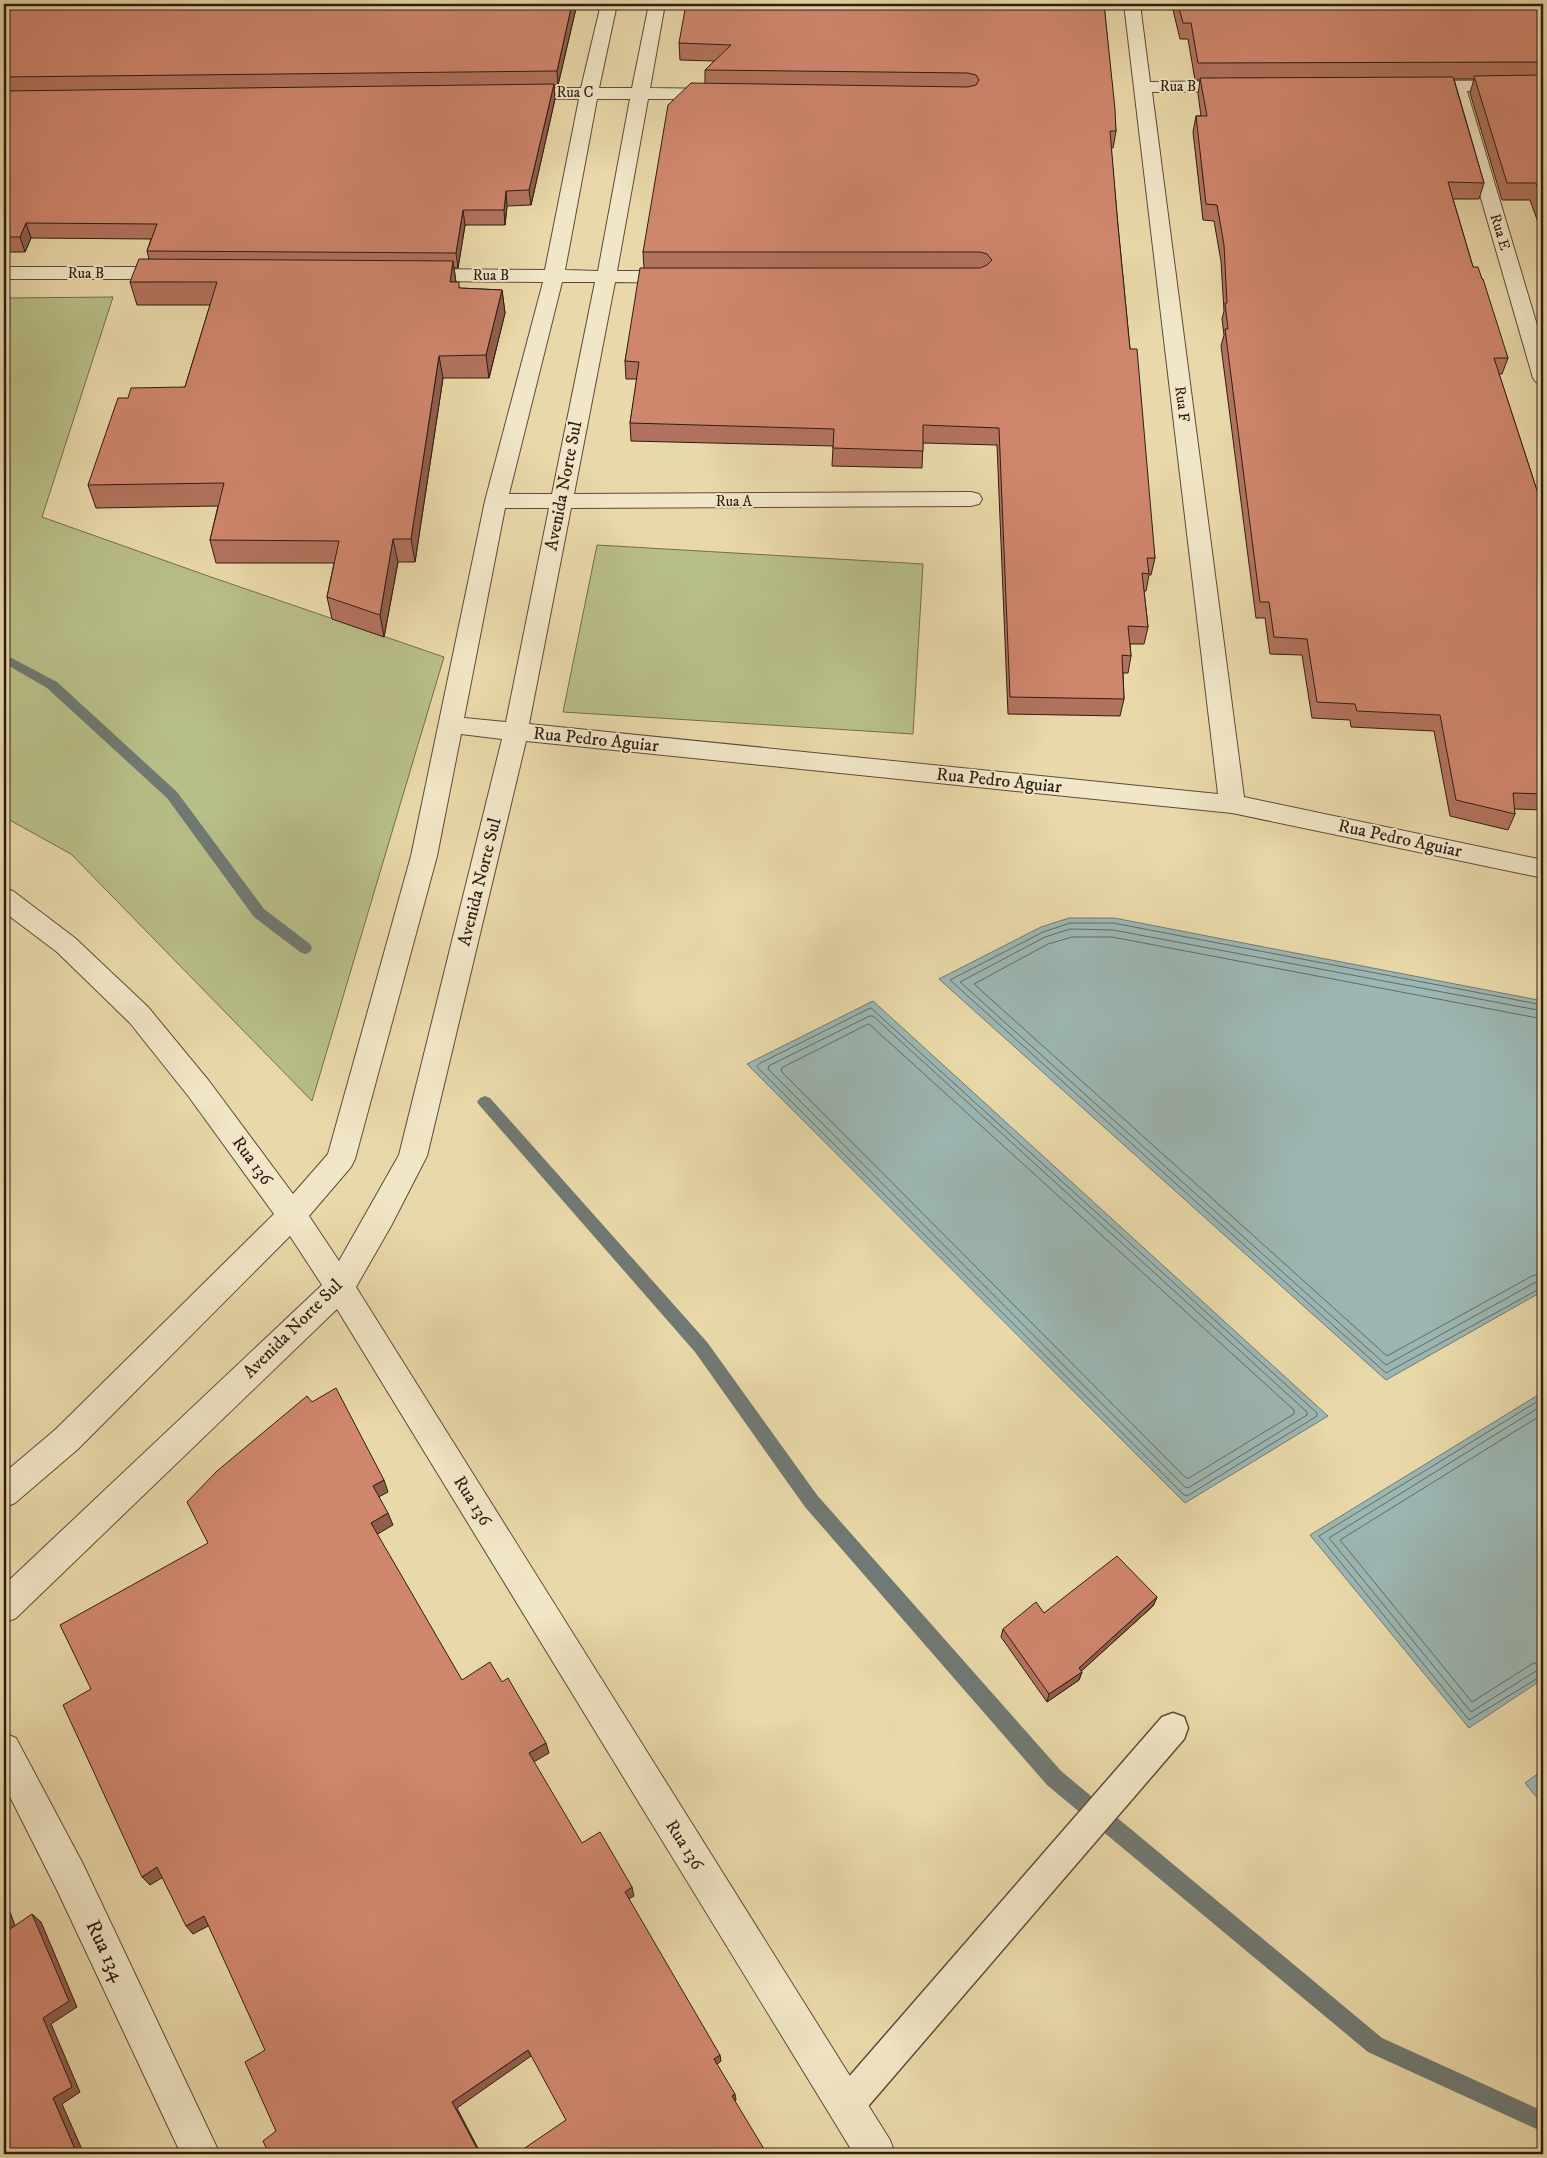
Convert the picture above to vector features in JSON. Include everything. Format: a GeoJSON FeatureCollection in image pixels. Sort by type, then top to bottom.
{"type":"FeatureCollection","features":[{"type":"Feature","properties":{"kind":"street"},"geometry":{"type":"LineString","coordinates":[[4,1493],[67,1439],[292,1215],[341,1159],[424,856],[496,501],[554,276],[589,92],[610,4]]}},
{"type":"Feature","properties":{"kind":"street","name":"Avenida Norte Sul"},"geometry":{"type":"LineString","coordinates":[[4,1607],[340,1287],[381,1217],[413,1156],[516,732],[606,277],[657,4]]}},
{"type":"Feature","properties":{"kind":"street","name":"Rua F"},"geometry":{"type":"LineString","coordinates":[[1132,4],[1232,804]]}},
{"type":"Feature","properties":{"kind":"street"},"geometry":{"type":"LineString","coordinates":[[1398,86],[1543,85]]}},
{"type":"Feature","properties":{"kind":"street","name":"Rua B"},"geometry":{"type":"LineString","coordinates":[[1142,87],[1250,86]]}},
{"type":"Feature","properties":{"kind":"street","name":"Rua E"},"geometry":{"type":"LineString","coordinates":[[1457,86],[1543,378]]}},
{"type":"Feature","properties":{"kind":"street","name":"Rua C"},"geometry":{"type":"LineString","coordinates":[[500,93],[738,94]]}},
{"type":"Feature","properties":{"kind":"street","name":"Rua B"},"geometry":{"type":"LineString","coordinates":[[4,273],[189,273]]}},
{"type":"Feature","properties":{"kind":"street","name":"Rua B"},"geometry":{"type":"LineString","coordinates":[[396,274],[694,277]]}},
{"type":"Feature","properties":{"kind":"street","name":"Rua A"},"geometry":{"type":"LineString","coordinates":[[496,501],[971,499]]}},
{"type":"Feature","properties":{"kind":"street","name":"Rua Pedro Aguiar"},"geometry":{"type":"LineString","coordinates":[[451,725],[1232,804],[1543,868]]}},
{"type":"Feature","properties":{"kind":"street","name":"Rua 136"},"geometry":{"type":"LineString","coordinates":[[4,898],[66,945],[139,1015],[199,1089],[292,1215],[340,1287],[876,2154]]}},
{"type":"Feature","properties":{"kind":"street","name":"Rua 134"},"geometry":{"type":"LineString","coordinates":[[4,1750],[70,1877],[201,2154]]}},
{"type":"Feature","properties":{"kind":"lane"},"geometry":{"type":"LineString","coordinates":[[846,2106],[1173,1728]]}},
{"type":"Feature","properties":{"kind":"green space"},"geometry":{"type":"Polygon","coordinates":[[[113,297],[42,517],[444,657],[312,1101],[71,854],[4,817],[4,298],[113,297]]]}},
{"type":"Feature","properties":{"kind":"green space"},"geometry":{"type":"Polygon","coordinates":[[[597,545],[923,564],[913,734],[563,712],[597,545]]]}},
{"type":"Feature","properties":{"kind":"water"},"geometry":{"type":"Polygon","coordinates":[[[1069,918],[1114,918],[1543,1001],[1543,1291],[1386,1380],[939,979],[1041,927],[1069,918]]]}},
{"type":"Feature","properties":{"kind":"water"},"geometry":{"type":"Polygon","coordinates":[[[873,1001],[1328,1416],[1185,1503],[747,1064],[873,1001]]]}},
{"type":"Feature","properties":{"kind":"water"},"geometry":{"type":"Polygon","coordinates":[[[1543,1392],[1543,1679],[1469,1728],[1310,1535],[1543,1392]]]}},
{"type":"Feature","properties":{"kind":"water"},"geometry":{"type":"Polygon","coordinates":[[[1543,1770],[1543,1805],[1525,1783],[1543,1770]]]}},
{"type":"Feature","properties":{"kind":"building"},"geometry":{"type":"Polygon","coordinates":[[[4,4],[572,4],[557,71],[4,77],[4,4]]]}},
{"type":"Feature","properties":{"kind":"building"},"geometry":{"type":"Polygon","coordinates":[[[686,4],[1104,4],[1115,109],[1116,131],[1110,131],[1118,226],[1130,349],[1137,349],[1155,558],[1147,558],[1149,574],[1142,573],[1148,627],[1128,626],[1131,656],[1122,655],[1124,699],[1010,697],[999,428],[923,425],[923,451],[833,448],[834,429],[630,423],[639,362],[625,361],[640,268],[980,268],[992,260],[987,254],[980,252],[643,252],[668,105],[691,83],[968,87],[976,85],[979,80],[976,75],[968,73],[705,70],[731,45],[679,43],[686,4]]]}},
{"type":"Feature","properties":{"kind":"building"},"geometry":{"type":"Polygon","coordinates":[[[1178,4],[1543,4],[1543,62],[1198,63],[1191,23],[1183,23],[1178,4]]]}},
{"type":"Feature","properties":{"kind":"building"},"geometry":{"type":"Polygon","coordinates":[[[1543,75],[1543,203],[1536,183],[1507,183],[1474,76],[1543,75]]]}},
{"type":"Feature","properties":{"kind":"building"},"geometry":{"type":"Polygon","coordinates":[[[1453,77],[1484,183],[1448,182],[1473,267],[1478,267],[1483,279],[1508,358],[1494,358],[1543,509],[1543,794],[1513,793],[1515,814],[1456,800],[1440,715],[1357,711],[1355,704],[1317,702],[1307,639],[1274,637],[1269,602],[1260,602],[1225,329],[1228,329],[1225,303],[1227,303],[1224,245],[1217,205],[1206,204],[1196,116],[1207,116],[1200,78],[1453,77]]]}},
{"type":"Feature","properties":{"kind":"building"},"geometry":{"type":"Polygon","coordinates":[[[554,84],[529,190],[506,191],[504,210],[463,210],[456,253],[147,251],[157,224],[26,223],[20,237],[4,237],[4,91],[554,84]]]}},
{"type":"Feature","properties":{"kind":"building"},"geometry":{"type":"Polygon","coordinates":[[[139,259],[453,261],[450,282],[459,282],[459,288],[502,290],[486,355],[439,356],[411,539],[393,539],[380,615],[327,597],[339,541],[210,540],[224,483],[88,485],[118,398],[128,398],[131,388],[185,387],[217,282],[130,282],[139,259]]]}},
{"type":"Feature","properties":{"kind":"building"},"geometry":{"type":"Polygon","coordinates":[[[336,1388],[384,1480],[373,1486],[388,1513],[371,1523],[462,1680],[490,1662],[502,1682],[508,1678],[546,1743],[529,1753],[582,1843],[600,1832],[632,1887],[625,1892],[720,2055],[714,2059],[735,2094],[732,2096],[767,2154],[516,2154],[566,2120],[528,2050],[452,2102],[480,2154],[269,2154],[263,2141],[276,2131],[245,2062],[265,2050],[204,1916],[186,1926],[157,1867],[142,1877],[63,1705],[91,1689],[60,1625],[208,1543],[187,1502],[217,1471],[307,1396],[312,1402],[336,1388]]]}},
{"type":"Feature","properties":{"kind":"building"},"geometry":{"type":"Polygon","coordinates":[[[1117,1556],[1157,1597],[1079,1668],[1082,1672],[1049,1694],[1003,1629],[1036,1602],[1044,1613],[1117,1556]]]}},
{"type":"Feature","properties":{"kind":"building"},"geometry":{"type":"Polygon","coordinates":[[[4,1912],[10,1929],[32,1914],[69,2001],[43,2018],[72,2087],[53,2098],[77,2154],[4,2154],[4,1912]]]}},
{"type":"Feature","properties":{"kind":"waterway"},"geometry":{"type":"LineString","coordinates":[[4,658],[52,685],[172,795],[259,913],[305,948]]}},
{"type":"Feature","properties":{"kind":"waterway"},"geometry":{"type":"LineString","coordinates":[[485,1102],[701,1347],[811,1501],[1054,1778],[1375,2045],[1543,2122]]}}]}
